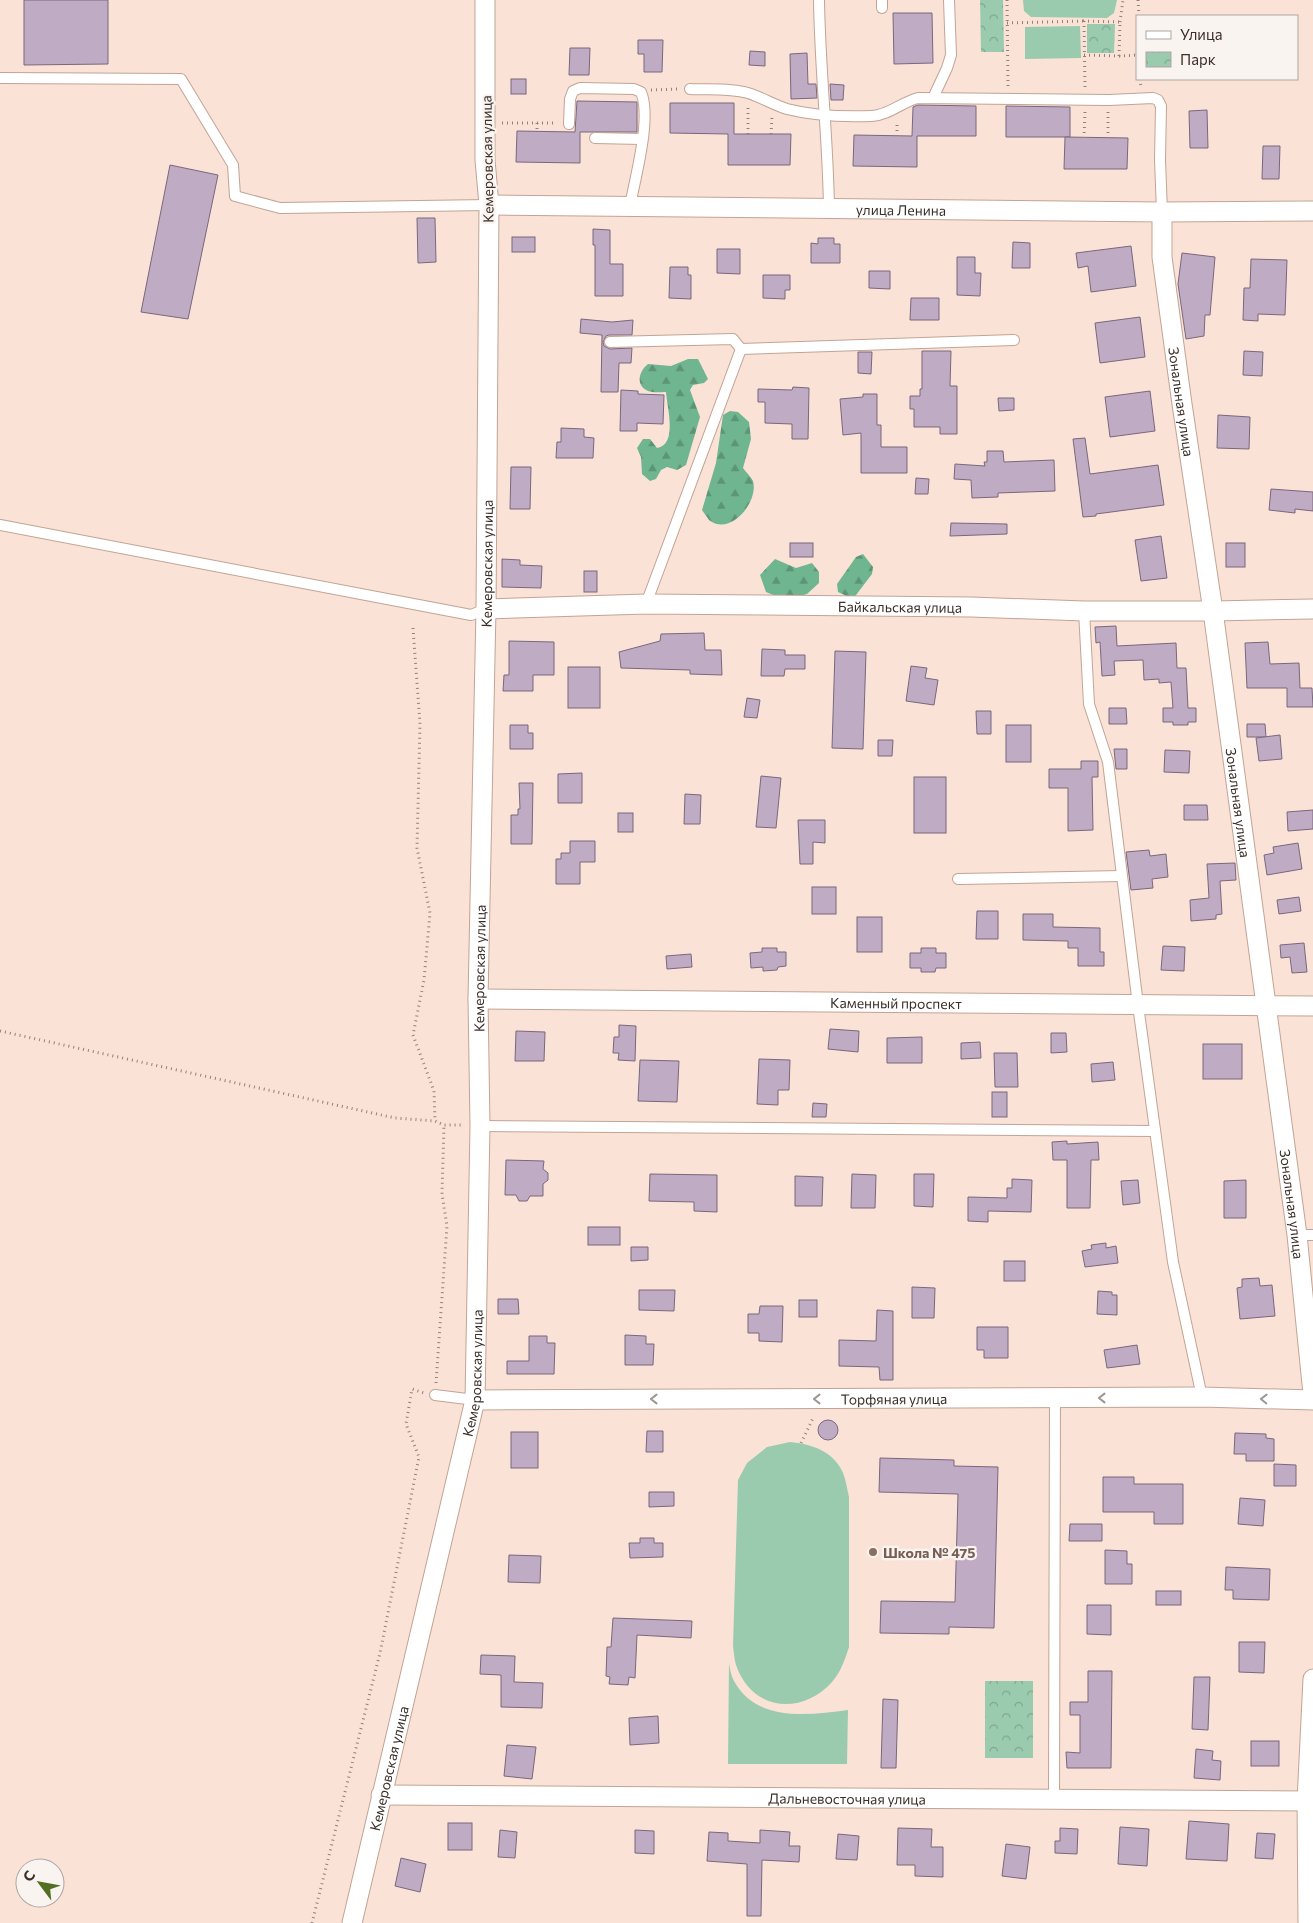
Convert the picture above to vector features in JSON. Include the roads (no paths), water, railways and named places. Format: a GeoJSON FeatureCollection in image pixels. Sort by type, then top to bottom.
{"type":"FeatureCollection","features":[{"type":"Feature","properties":{"kind":"street","name":"Кемеровская улица"},"geometry":{"type":"LineString","coordinates":[[352,1923],[380,1795],[476,1400],[480,1126],[478,999],[486,609],[489,205],[485,160],[485,0]]}},
{"type":"Feature","properties":{"kind":"street","name":"улица Ленина"},"geometry":{"type":"LineString","coordinates":[[489,205],[1162,212],[1313,211]]}},
{"type":"Feature","properties":{"kind":"street","name":"Зональная улица"},"geometry":{"type":"LineString","coordinates":[[1162,212],[1162,257],[1213,611],[1266,1005],[1305,1235],[1313,1394]]}},
{"type":"Feature","properties":{"kind":"street","name":"Байкальская улица"},"geometry":{"type":"LineString","coordinates":[[486,609],[646,604],[971,607],[1084,611],[1313,610]]}},
{"type":"Feature","properties":{"kind":"street","name":"Каменный проспект"},"geometry":{"type":"LineString","coordinates":[[478,999],[1313,1006]]}},
{"type":"Feature","properties":{"kind":"street","name":"Торфяная улица"},"geometry":{"type":"LineString","coordinates":[[476,1400],[1202,1397],[1313,1400]]}},
{"type":"Feature","properties":{"kind":"street"},"geometry":{"type":"LineString","coordinates":[[1308,1923],[1313,1679]]}},
{"type":"Feature","properties":{"kind":"street","name":"Дальневосточная улица"},"geometry":{"type":"LineString","coordinates":[[380,1795],[1310,1801]]}},
{"type":"Feature","properties":{"kind":"lane"},"geometry":{"type":"LineString","coordinates":[[819,0],[819,47],[825,115],[829,208]]}},
{"type":"Feature","properties":{"kind":"lane"},"geometry":{"type":"LineString","coordinates":[[933,98],[947,68],[950,55],[949,0]]}},
{"type":"Feature","properties":{"kind":"lane"},"geometry":{"type":"LineString","coordinates":[[0,78],[181,80],[233,165],[235,196],[280,208],[489,205]]}},
{"type":"Feature","properties":{"kind":"lane"},"geometry":{"type":"LineString","coordinates":[[569,124],[570,98],[573,91],[580,88],[634,89],[641,92],[644,100],[644,128],[630,206]]}},
{"type":"Feature","properties":{"kind":"lane"},"geometry":{"type":"LineString","coordinates":[[690,90],[729,90],[748,93],[787,109],[825,115],[874,116],[886,113],[907,101],[918,98],[1085,100],[1153,98],[1158,100],[1161,106],[1160,160],[1162,212]]}},
{"type":"Feature","properties":{"kind":"lane"},"geometry":{"type":"LineString","coordinates":[[595,138],[642,139]]}},
{"type":"Feature","properties":{"kind":"lane"},"geometry":{"type":"LineString","coordinates":[[610,342],[733,339],[741,349]]}},
{"type":"Feature","properties":{"kind":"lane"},"geometry":{"type":"LineString","coordinates":[[741,349],[1014,340]]}},
{"type":"Feature","properties":{"kind":"lane"},"geometry":{"type":"LineString","coordinates":[[646,604],[741,349]]}},
{"type":"Feature","properties":{"kind":"lane"},"geometry":{"type":"LineString","coordinates":[[0,525],[471,615],[486,609]]}},
{"type":"Feature","properties":{"kind":"lane"},"geometry":{"type":"LineString","coordinates":[[1084,611],[1089,704],[1108,762],[1138,1005],[1173,1262],[1202,1397]]}},
{"type":"Feature","properties":{"kind":"lane"},"geometry":{"type":"LineString","coordinates":[[958,879],[1122,876]]}},
{"type":"Feature","properties":{"kind":"lane"},"geometry":{"type":"LineString","coordinates":[[480,1126],[1155,1131]]}},
{"type":"Feature","properties":{"kind":"lane"},"geometry":{"type":"LineString","coordinates":[[435,1396],[476,1400]]}},
{"type":"Feature","properties":{"kind":"lane"},"geometry":{"type":"LineString","coordinates":[[1054,1800],[1055,1398]]}},
{"type":"Feature","properties":{"kind":"place","name":"Школа № 475"},"geometry":{"type":"Point","coordinates":[873,1552]}}]}
